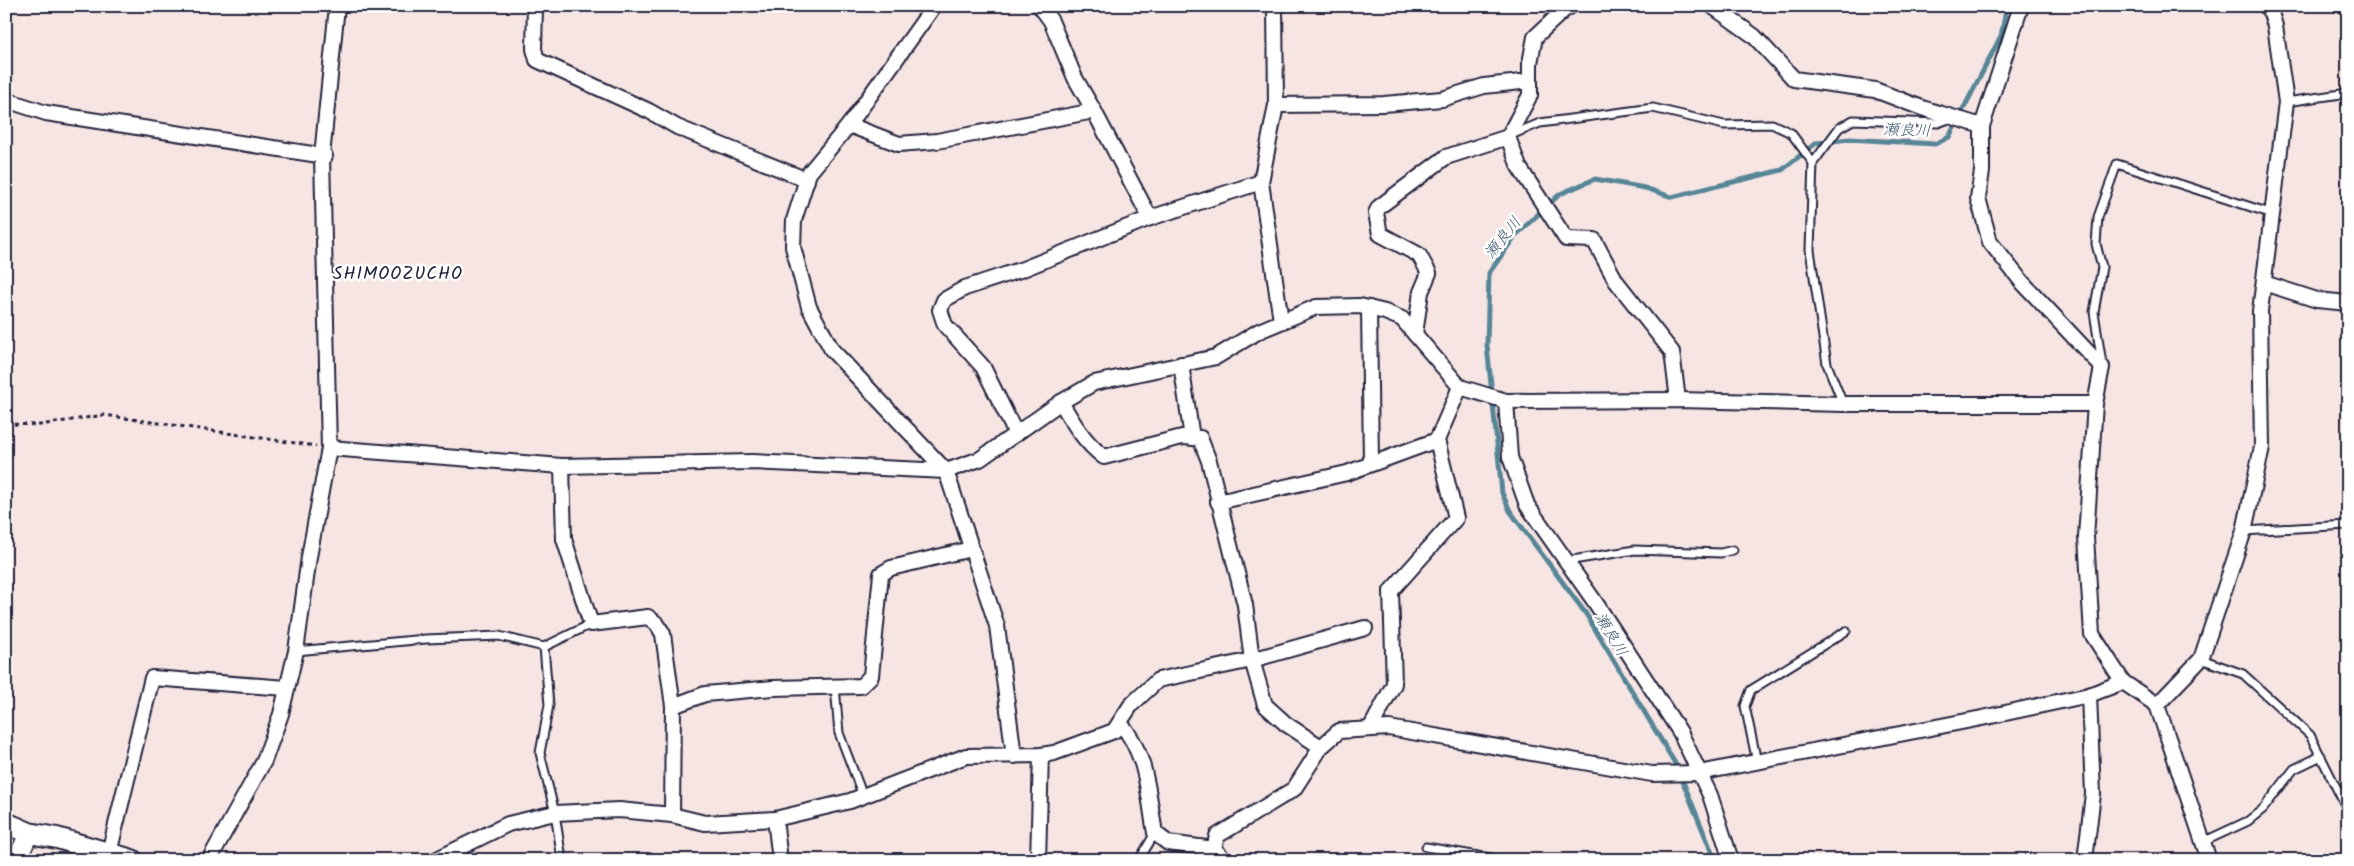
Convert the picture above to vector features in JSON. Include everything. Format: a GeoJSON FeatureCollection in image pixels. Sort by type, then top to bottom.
{"type":"FeatureCollection","features":[{"type":"Feature","properties":{"kind":"main road"},"geometry":{"type":"LineString","coordinates":[[6,823],[29,833],[132,860]]}},
{"type":"Feature","properties":{"kind":"street"},"geometry":{"type":"LineString","coordinates":[[209,860],[264,760],[281,714],[296,651],[309,557],[329,448],[324,156],[337,6]]}},
{"type":"Feature","properties":{"kind":"street"},"geometry":{"type":"LineString","coordinates":[[535,6],[534,49],[537,60],[649,111],[678,127],[807,180]]}},
{"type":"Feature","properties":{"kind":"street"},"geometry":{"type":"LineString","coordinates":[[934,6],[849,125],[809,173],[794,220],[793,247],[809,307],[832,350],[946,471],[997,626],[1014,756]]}},
{"type":"Feature","properties":{"kind":"street"},"geometry":{"type":"LineString","coordinates":[[1040,6],[1051,21],[1075,78],[1150,218]]}},
{"type":"Feature","properties":{"kind":"street"},"geometry":{"type":"LineString","coordinates":[[1275,6],[1276,105],[1261,182],[1281,321]]}},
{"type":"Feature","properties":{"kind":"street"},"geometry":{"type":"LineString","coordinates":[[1416,334],[1421,292],[1430,273],[1419,255],[1380,234],[1376,213],[1379,207],[1446,157],[1508,137],[1530,95],[1530,63],[1536,37],[1564,10],[1571,6]]}},
{"type":"Feature","properties":{"kind":"street"},"geometry":{"type":"LineString","coordinates":[[1712,6],[1754,36],[1794,79],[1875,90],[1982,126]]}},
{"type":"Feature","properties":{"kind":"street"},"geometry":{"type":"LineString","coordinates":[[2021,6],[1982,126],[1982,171],[1978,198],[1990,242],[2022,282],[2102,367],[2095,404],[2086,537],[2092,634],[2123,682],[2157,705],[2209,860]]}},
{"type":"Feature","properties":{"kind":"street"},"geometry":{"type":"LineString","coordinates":[[2157,705],[2201,659],[2244,531],[2262,446],[2260,311],[2286,102],[2275,26],[2271,13],[2266,6]]}},
{"type":"Feature","properties":{"kind":"street"},"geometry":{"type":"LineString","coordinates":[[1276,105],[1384,104],[1442,99],[1484,86],[1530,80]]}},
{"type":"Feature","properties":{"kind":"street"},"geometry":{"type":"LineString","coordinates":[[6,100],[46,113],[324,156]]}},
{"type":"Feature","properties":{"kind":"street"},"geometry":{"type":"LineString","coordinates":[[849,125],[899,144],[937,141],[1094,111]]}},
{"type":"Feature","properties":{"kind":"street"},"geometry":{"type":"LineString","coordinates":[[1508,137],[1519,167],[1566,239],[1594,240],[1616,281],[1672,352],[1678,400]]}},
{"type":"Feature","properties":{"kind":"street"},"geometry":{"type":"LineString","coordinates":[[1016,434],[983,367],[945,325],[940,310],[944,300],[965,288],[1023,269],[1150,218],[1261,182]]}},
{"type":"Feature","properties":{"kind":"street"},"geometry":{"type":"LineString","coordinates":[[2264,283],[2317,300],[2348,303]]}},
{"type":"Feature","properties":{"kind":"street"},"geometry":{"type":"LineString","coordinates":[[329,448],[562,466],[752,462],[946,471],[980,459],[1061,402],[1094,383],[1216,357],[1281,321],[1316,307],[1360,306],[1385,312],[1402,319],[1460,387],[1506,401],[1678,400],[1843,404],[2095,404]]}},
{"type":"Feature","properties":{"kind":"street"},"geometry":{"type":"LineString","coordinates":[[1369,308],[1371,463]]}},
{"type":"Feature","properties":{"kind":"street"},"geometry":{"type":"LineString","coordinates":[[1181,364],[1192,438]]}},
{"type":"Feature","properties":{"kind":"street"},"geometry":{"type":"LineString","coordinates":[[1370,729],[1394,684],[1391,591],[1456,518],[1437,440],[1460,387]]}},
{"type":"Feature","properties":{"kind":"street"},"geometry":{"type":"LineString","coordinates":[[1506,401],[1510,457],[1527,505],[1680,732],[1710,795],[1731,860]]}},
{"type":"Feature","properties":{"kind":"street"},"geometry":{"type":"LineString","coordinates":[[1061,402],[1087,442],[1104,457],[1182,437],[1200,438],[1204,447],[1245,605],[1252,660],[1265,705],[1286,724],[1321,747]]}},
{"type":"Feature","properties":{"kind":"street"},"geometry":{"type":"LineString","coordinates":[[1218,502],[1347,473],[1437,440]]}},
{"type":"Feature","properties":{"kind":"street"},"geometry":{"type":"LineString","coordinates":[[562,466],[564,540],[591,624],[648,617],[658,624],[663,634],[673,706],[672,815]]}},
{"type":"Feature","properties":{"kind":"street"},"geometry":{"type":"LineString","coordinates":[[673,706],[705,694],[773,688],[861,686],[871,676],[881,574],[890,568],[971,549]]}},
{"type":"Feature","properties":{"kind":"street"},"geometry":{"type":"LineString","coordinates":[[435,860],[508,824],[555,813],[619,810],[672,815],[705,823],[776,818],[850,801],[966,756],[1014,756],[1054,753],[1114,731],[1131,704],[1158,680],[1252,660],[1365,628]]}},
{"type":"Feature","properties":{"kind":"street"},"geometry":{"type":"LineString","coordinates":[[109,853],[152,678],[287,688]]}},
{"type":"Feature","properties":{"kind":"street"},"geometry":{"type":"LineString","coordinates":[[1214,849],[1217,836],[1294,789],[1321,747],[1339,731],[1389,728],[1652,774],[1699,773],[2088,695],[2123,682]]}},
{"type":"Feature","properties":{"kind":"street"},"geometry":{"type":"LineString","coordinates":[[2085,860],[2093,794],[2088,695]]}},
{"type":"Feature","properties":{"kind":"street"},"geometry":{"type":"LineString","coordinates":[[1120,723],[1129,734],[1143,762],[1155,833],[1168,843],[1214,849],[1225,860]]}},
{"type":"Feature","properties":{"kind":"street"},"geometry":{"type":"LineString","coordinates":[[1038,860],[1041,755]]}},
{"type":"Feature","properties":{"kind":"street"},"geometry":{"type":"LineString","coordinates":[[776,818],[780,860]]}},
{"type":"Feature","properties":{"kind":"street"},"geometry":{"type":"LineString","coordinates":[[17,860],[29,833]]}},
{"type":"Feature","properties":{"kind":"lane"},"geometry":{"type":"LineString","coordinates":[[2286,102],[2348,93]]}},
{"type":"Feature","properties":{"kind":"lane"},"geometry":{"type":"LineString","coordinates":[[1508,137],[1540,123],[1653,108],[1724,125],[1772,124],[1791,132],[1813,163]]}},
{"type":"Feature","properties":{"kind":"lane"},"geometry":{"type":"LineString","coordinates":[[1843,404],[1827,364],[1810,250],[1813,163],[1839,128],[1853,120],[1938,123],[1952,117]]}},
{"type":"Feature","properties":{"kind":"lane"},"geometry":{"type":"LineString","coordinates":[[2102,367],[2094,312],[2102,268],[2096,244],[2098,217],[2118,164],[2273,214]]}},
{"type":"Feature","properties":{"kind":"lane"},"geometry":{"type":"LineString","coordinates":[[2244,531],[2348,524]]}},
{"type":"Feature","properties":{"kind":"lane"},"geometry":{"type":"LineString","coordinates":[[1566,561],[1634,550],[1721,553],[1733,550]]}},
{"type":"Feature","properties":{"kind":"lane"},"geometry":{"type":"LineString","coordinates":[[296,651],[426,639],[499,636],[544,647],[591,624]]}},
{"type":"Feature","properties":{"kind":"lane"},"geometry":{"type":"LineString","coordinates":[[1756,762],[1745,706],[1751,690],[1846,631]]}},
{"type":"Feature","properties":{"kind":"lane"},"geometry":{"type":"LineString","coordinates":[[544,647],[549,705],[540,753],[555,813],[562,860]]}},
{"type":"Feature","properties":{"kind":"lane"},"geometry":{"type":"LineString","coordinates":[[2201,659],[2243,674],[2310,734],[2344,803],[2348,804]]}},
{"type":"Feature","properties":{"kind":"lane"},"geometry":{"type":"LineString","coordinates":[[835,686],[839,733],[863,796]]}},
{"type":"Feature","properties":{"kind":"lane"},"geometry":{"type":"LineString","coordinates":[[2203,842],[2248,821],[2262,810],[2294,769],[2321,756]]}},
{"type":"Feature","properties":{"kind":"lane"},"geometry":{"type":"LineString","coordinates":[[1139,860],[1155,833]]}},
{"type":"Feature","properties":{"kind":"lane"},"geometry":{"type":"LineString","coordinates":[[1426,847],[1454,856],[1502,860]]}},
{"type":"Feature","properties":{"kind":"path"},"geometry":{"type":"LineString","coordinates":[[6,424],[40,425],[104,415],[329,448]]}},
{"type":"Feature","properties":{"kind":"waterway","name":"瀬良川"},"geometry":{"type":"LineString","coordinates":[[1715,860],[1676,765],[1586,614],[1510,511],[1502,493],[1487,345],[1489,273],[1515,236],[1560,194],[1595,179],[1645,188],[1672,197],[1782,170],[1816,143],[1849,139],[1935,144],[1949,137],[2001,36],[2007,6]]}},
{"type":"Feature","properties":{"kind":"district","name":"SHIMOOZUCHO"},"geometry":{"type":"Point","coordinates":[398,273]}}]}
